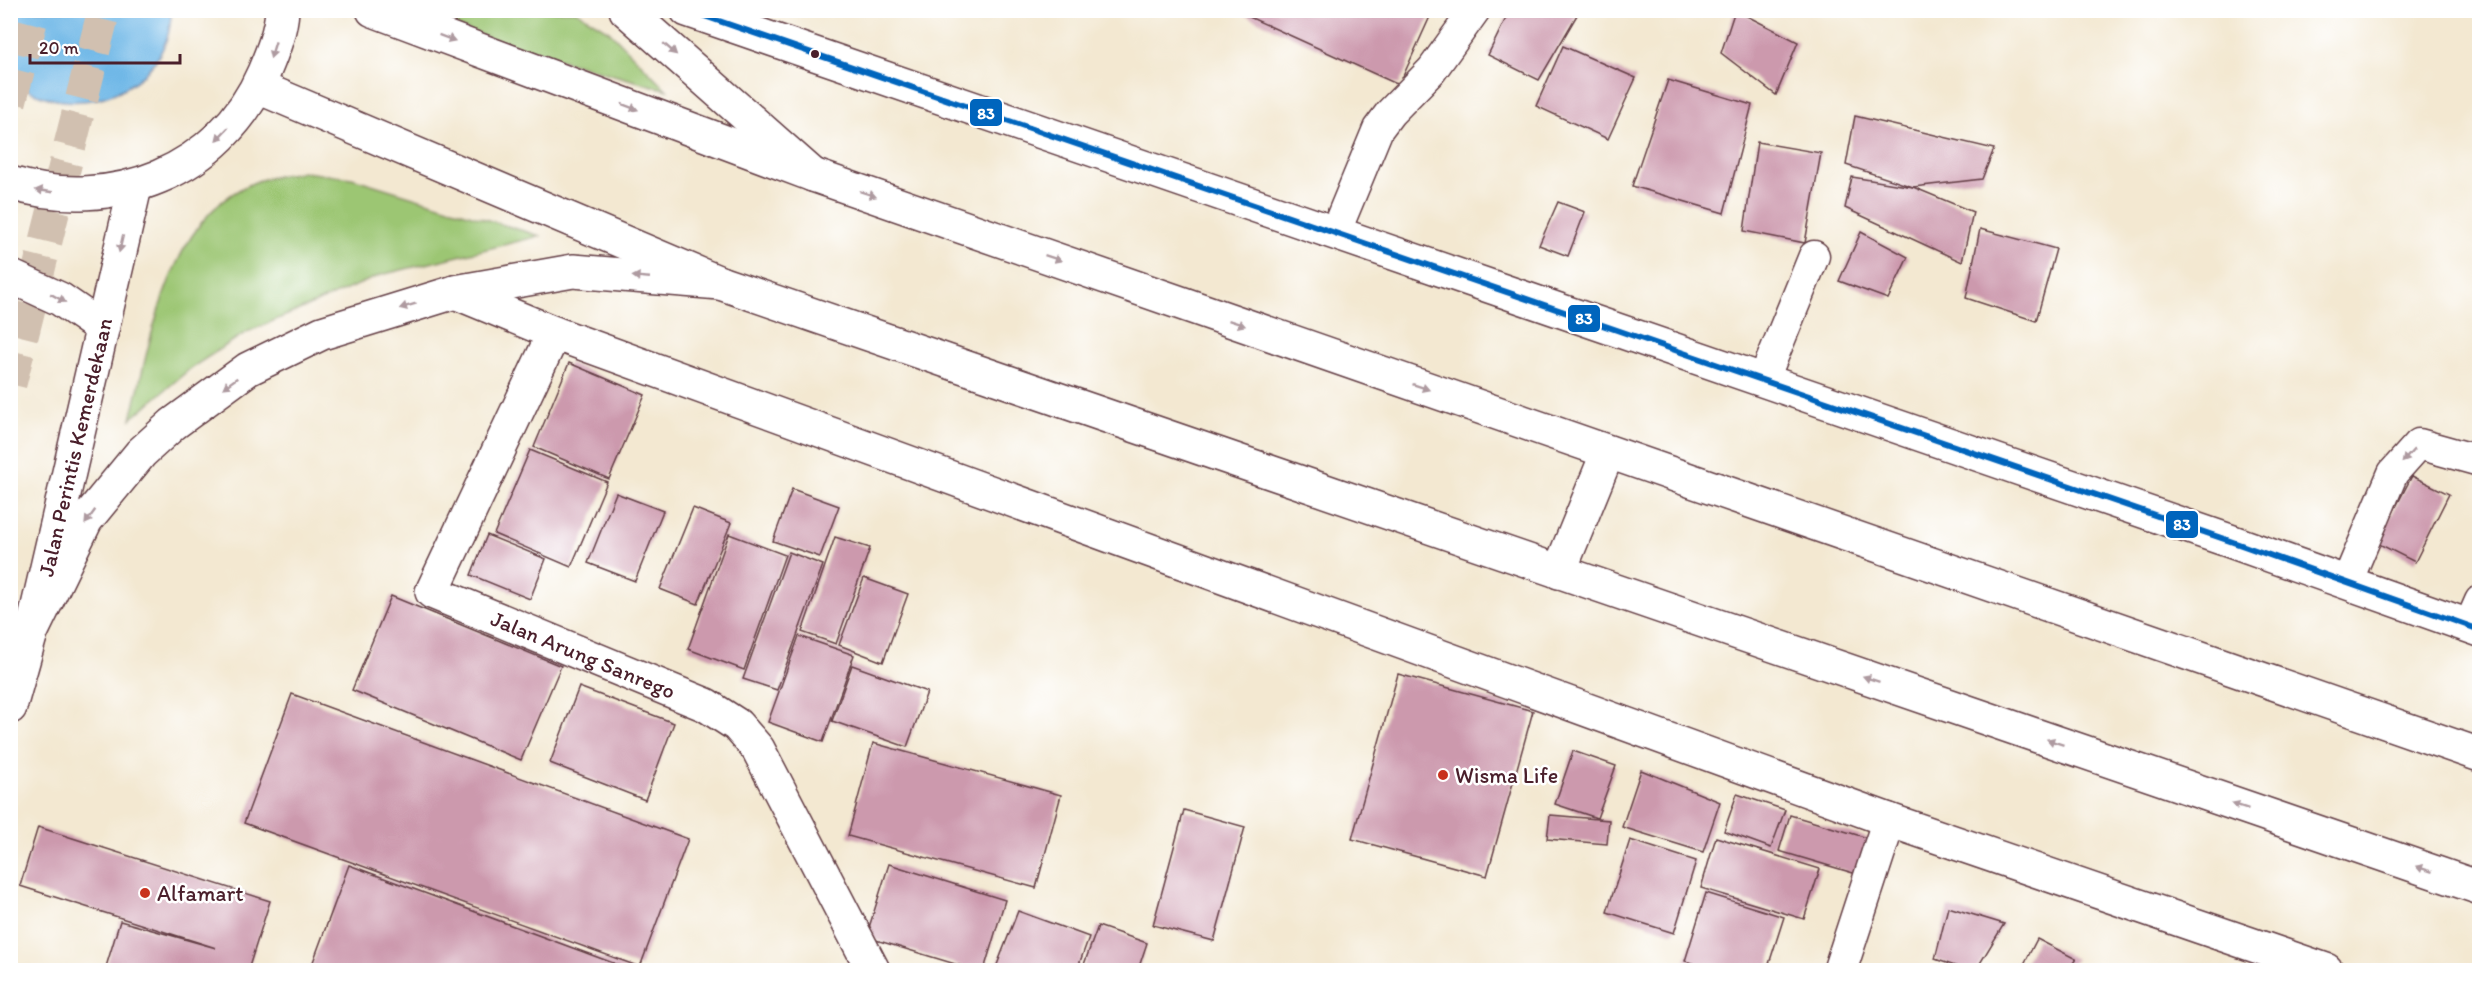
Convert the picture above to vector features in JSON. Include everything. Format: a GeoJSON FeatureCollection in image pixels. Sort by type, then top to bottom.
{"type":"FeatureCollection","features":[{"type":"Feature","properties":{"kind":"main road"},"geometry":{"type":"LineString","coordinates":[[10,183],[69,194],[102,193],[135,187],[164,175],[193,159],[219,139],[240,115],[258,87],[273,52],[282,10]]}},
{"type":"Feature","properties":{"kind":"main road"},"geometry":{"type":"LineString","coordinates":[[373,10],[813,175],[2480,755]]}},
{"type":"Feature","properties":{"kind":"main road"},"geometry":{"type":"LineString","coordinates":[[626,10],[813,175]]}},
{"type":"Feature","properties":{"kind":"main road"},"geometry":{"type":"LineString","coordinates":[[687,10],[2347,582],[2476,619]]}},
{"type":"Feature","properties":{"kind":"main road"},"geometry":{"type":"LineString","coordinates":[[258,87],[720,283],[2480,888]]}},
{"type":"Feature","properties":{"kind":"main road","name":"Jalan Perintis Kemerdekaan"},"geometry":{"type":"LineString","coordinates":[[10,707],[36,615],[135,187]]}},
{"type":"Feature","properties":{"kind":"main road"},"geometry":{"type":"LineString","coordinates":[[28,639],[86,520],[141,453],[173,424],[248,369],[322,333],[455,292],[573,271],[720,283]]}},
{"type":"Feature","properties":{"kind":"main road"},"geometry":{"type":"LineString","coordinates":[[10,276],[60,299],[102,328]]}},
{"type":"Feature","properties":{"kind":"main road"},"geometry":{"type":"LineString","coordinates":[[455,292],[554,333],[1889,820],[2326,970]]}},
{"type":"Feature","properties":{"kind":"main road","name":"Jalan Arung Sanrego"},"geometry":{"type":"LineString","coordinates":[[554,333],[432,592],[706,705],[737,725],[758,749],[873,970]]}},
{"type":"Feature","properties":{"kind":"main road"},"geometry":{"type":"LineString","coordinates":[[1559,572],[1608,452]]}},
{"type":"Feature","properties":{"kind":"main road"},"geometry":{"type":"LineString","coordinates":[[1840,970],[1889,820]]}},
{"type":"Feature","properties":{"kind":"lane"},"geometry":{"type":"LineString","coordinates":[[1335,233],[1378,129],[1390,113],[1432,70],[1475,10]]}},
{"type":"Feature","properties":{"kind":"lane"},"geometry":{"type":"LineString","coordinates":[[1763,381],[1814,256]]}},
{"type":"Feature","properties":{"kind":"lane"},"geometry":{"type":"LineString","coordinates":[[2347,582],[2393,473],[2419,444],[2480,461]]}},
{"type":"Feature","properties":{"kind":"green space"},"geometry":{"type":"Polygon","coordinates":[[[414,11],[576,11],[609,31],[667,90],[518,48],[414,11]]]}},
{"type":"Feature","properties":{"kind":"green space"},"geometry":{"type":"Polygon","coordinates":[[[304,172],[352,178],[540,236],[381,275],[245,333],[191,368],[131,419],[156,318],[168,284],[183,251],[202,222],[226,199],[255,182],[304,172]]]}},
{"type":"Feature","properties":{"kind":"water"},"geometry":{"type":"Polygon","coordinates":[[[11,10],[171,11],[167,39],[154,63],[136,81],[113,94],[87,101],[60,100],[35,93],[11,78],[11,10]]]}},
{"type":"Feature","properties":{"kind":"building"},"geometry":{"type":"Polygon","coordinates":[[[1234,10],[1433,10],[1399,85],[1234,10]]]}},
{"type":"Feature","properties":{"kind":"building"},"geometry":{"type":"Polygon","coordinates":[[[1510,10],[1568,10],[1577,15],[1539,80],[1488,55],[1510,10]]]}},
{"type":"Feature","properties":{"kind":"building"},"geometry":{"type":"Polygon","coordinates":[[[1735,10],[1798,42],[1776,95],[1721,53],[1735,10]]]}},
{"type":"Feature","properties":{"kind":"building"},"geometry":{"type":"Polygon","coordinates":[[[1563,46],[1636,78],[1608,139],[1536,106],[1563,46]]]}},
{"type":"Feature","properties":{"kind":"building"},"geometry":{"type":"Polygon","coordinates":[[[1668,80],[1752,105],[1724,213],[1632,186],[1668,80]]]}},
{"type":"Feature","properties":{"kind":"building"},"geometry":{"type":"Polygon","coordinates":[[[1855,116],[1994,149],[1982,179],[1913,187],[1846,165],[1855,116]]]}},
{"type":"Feature","properties":{"kind":"building"},"geometry":{"type":"Polygon","coordinates":[[[1757,142],[1821,153],[1805,243],[1744,231],[1757,142]]]}},
{"type":"Feature","properties":{"kind":"building"},"geometry":{"type":"Polygon","coordinates":[[[1852,177],[1913,187],[1973,212],[1962,262],[1845,208],[1852,177]]]}},
{"type":"Feature","properties":{"kind":"building"},"geometry":{"type":"Polygon","coordinates":[[[1558,202],[1585,212],[1568,256],[1539,245],[1558,202]]]}},
{"type":"Feature","properties":{"kind":"building"},"geometry":{"type":"Polygon","coordinates":[[[1980,229],[2056,249],[2036,321],[1966,298],[1980,229]]]}},
{"type":"Feature","properties":{"kind":"building"},"geometry":{"type":"Polygon","coordinates":[[[1861,232],[1908,257],[1888,299],[1839,281],[1861,232]]]}},
{"type":"Feature","properties":{"kind":"building"},"geometry":{"type":"Polygon","coordinates":[[[569,363],[645,395],[609,479],[534,447],[569,363]]]}},
{"type":"Feature","properties":{"kind":"building"},"geometry":{"type":"Polygon","coordinates":[[[530,450],[607,482],[571,567],[494,534],[530,450]]]}},
{"type":"Feature","properties":{"kind":"building"},"geometry":{"type":"Polygon","coordinates":[[[2412,476],[2449,494],[2415,562],[2377,543],[2412,476]]]}},
{"type":"Feature","properties":{"kind":"building"},"geometry":{"type":"Polygon","coordinates":[[[792,489],[839,506],[820,557],[773,541],[792,489]]]}},
{"type":"Feature","properties":{"kind":"building"},"geometry":{"type":"Polygon","coordinates":[[[616,493],[663,511],[635,581],[588,563],[616,493]]]}},
{"type":"Feature","properties":{"kind":"building"},"geometry":{"type":"Polygon","coordinates":[[[693,508],[731,523],[698,604],[660,589],[693,508]]]}},
{"type":"Feature","properties":{"kind":"building"},"geometry":{"type":"Polygon","coordinates":[[[729,534],[785,555],[744,670],[688,649],[729,534]]]}},
{"type":"Feature","properties":{"kind":"building"},"geometry":{"type":"Polygon","coordinates":[[[487,535],[546,559],[530,599],[471,575],[487,535]]]}},
{"type":"Feature","properties":{"kind":"building"},"geometry":{"type":"Polygon","coordinates":[[[835,537],[870,548],[836,644],[802,632],[835,537]]]}},
{"type":"Feature","properties":{"kind":"building"},"geometry":{"type":"Polygon","coordinates":[[[789,552],[823,565],[777,690],[743,679],[789,552]]]}},
{"type":"Feature","properties":{"kind":"building"},"geometry":{"type":"Polygon","coordinates":[[[864,578],[908,594],[883,662],[839,645],[864,578]]]}},
{"type":"Feature","properties":{"kind":"building"},"geometry":{"type":"Polygon","coordinates":[[[391,596],[561,666],[521,760],[352,690],[391,596]]]}},
{"type":"Feature","properties":{"kind":"building"},"geometry":{"type":"Polygon","coordinates":[[[799,636],[854,655],[823,742],[768,722],[799,636]]]}},
{"type":"Feature","properties":{"kind":"building"},"geometry":{"type":"Polygon","coordinates":[[[852,665],[927,692],[907,747],[832,721],[852,665]]]}},
{"type":"Feature","properties":{"kind":"building","name":"Wisma Life"},"geometry":{"type":"Polygon","coordinates":[[[1398,674],[1533,711],[1487,876],[1352,839],[1398,674]]]}},
{"type":"Feature","properties":{"kind":"building"},"geometry":{"type":"Polygon","coordinates":[[[579,687],[674,723],[645,800],[550,763],[579,687]]]}},
{"type":"Feature","properties":{"kind":"building"},"geometry":{"type":"Polygon","coordinates":[[[292,694],[688,839],[640,967],[244,823],[292,694]]]}},
{"type":"Feature","properties":{"kind":"building"},"geometry":{"type":"Polygon","coordinates":[[[873,743],[1061,795],[1036,888],[848,836],[873,743]]]}},
{"type":"Feature","properties":{"kind":"building"},"geometry":{"type":"Polygon","coordinates":[[[1573,751],[1616,766],[1597,818],[1555,804],[1573,751]]]}},
{"type":"Feature","properties":{"kind":"building"},"geometry":{"type":"Polygon","coordinates":[[[1641,770],[1720,802],[1703,852],[1622,827],[1641,770]]]}},
{"type":"Feature","properties":{"kind":"building"},"geometry":{"type":"Polygon","coordinates":[[[1737,794],[1785,810],[1771,848],[1724,831],[1737,794]]]}},
{"type":"Feature","properties":{"kind":"building"},"geometry":{"type":"Polygon","coordinates":[[[1184,810],[1245,827],[1214,941],[1153,925],[1184,810]]]}},
{"type":"Feature","properties":{"kind":"building"},"geometry":{"type":"Polygon","coordinates":[[[1550,815],[1609,820],[1607,844],[1547,839],[1550,815]]]}},
{"type":"Feature","properties":{"kind":"building"},"geometry":{"type":"Polygon","coordinates":[[[1790,815],[1871,839],[1860,875],[1779,851],[1790,815]]]}},
{"type":"Feature","properties":{"kind":"building","name":"Alfamart"},"geometry":{"type":"Polygon","coordinates":[[[38,827],[270,901],[248,970],[105,970],[120,921],[216,948],[20,886],[38,827]]]}},
{"type":"Feature","properties":{"kind":"building"},"geometry":{"type":"Polygon","coordinates":[[[1716,837],[1820,869],[1804,919],[1701,888],[1716,837]]]}},
{"type":"Feature","properties":{"kind":"building"},"geometry":{"type":"Polygon","coordinates":[[[1630,840],[1696,861],[1674,933],[1607,912],[1630,840]]]}},
{"type":"Feature","properties":{"kind":"building"},"geometry":{"type":"Polygon","coordinates":[[[889,864],[1005,900],[984,970],[975,970],[866,937],[889,864]]]}},
{"type":"Feature","properties":{"kind":"building"},"geometry":{"type":"Polygon","coordinates":[[[349,865],[632,970],[310,970],[349,865]]]}},
{"type":"Feature","properties":{"kind":"building"},"geometry":{"type":"Polygon","coordinates":[[[1706,893],[1784,917],[1767,970],[1716,970],[1685,961],[1706,893]]]}},
{"type":"Feature","properties":{"kind":"building"},"geometry":{"type":"Polygon","coordinates":[[[1948,907],[2004,924],[1976,970],[1966,970],[1935,959],[1948,907]]]}},
{"type":"Feature","properties":{"kind":"building"},"geometry":{"type":"Polygon","coordinates":[[[1018,911],[1089,937],[1077,970],[995,970],[1018,911]]]}},
{"type":"Feature","properties":{"kind":"building"},"geometry":{"type":"Polygon","coordinates":[[[1098,926],[1147,943],[1138,970],[1082,970],[1098,926]]]}},
{"type":"Feature","properties":{"kind":"building"},"geometry":{"type":"Polygon","coordinates":[[[2037,939],[2076,959],[2068,970],[2021,970],[2037,939]]]}},
{"type":"Feature","properties":{"kind":"tunnel"},"geometry":{"type":"LineString","coordinates":[[10,102],[34,10]]}},
{"type":"Feature","properties":{"kind":"tunnel"},"geometry":{"type":"LineString","coordinates":[[10,384],[104,10]]}},
{"type":"Feature","properties":{"kind":"transit line","name":"83"},"geometry":{"type":"LineString","coordinates":[[687,10],[2230,541],[2480,630]]}},
{"type":"Feature","properties":{"kind":"place","name":"Wisma Life"},"geometry":{"type":"Point","coordinates":[1443,775]}},
{"type":"Feature","properties":{"kind":"place","name":"Alfamart"},"geometry":{"type":"Point","coordinates":[145,893]}}]}
